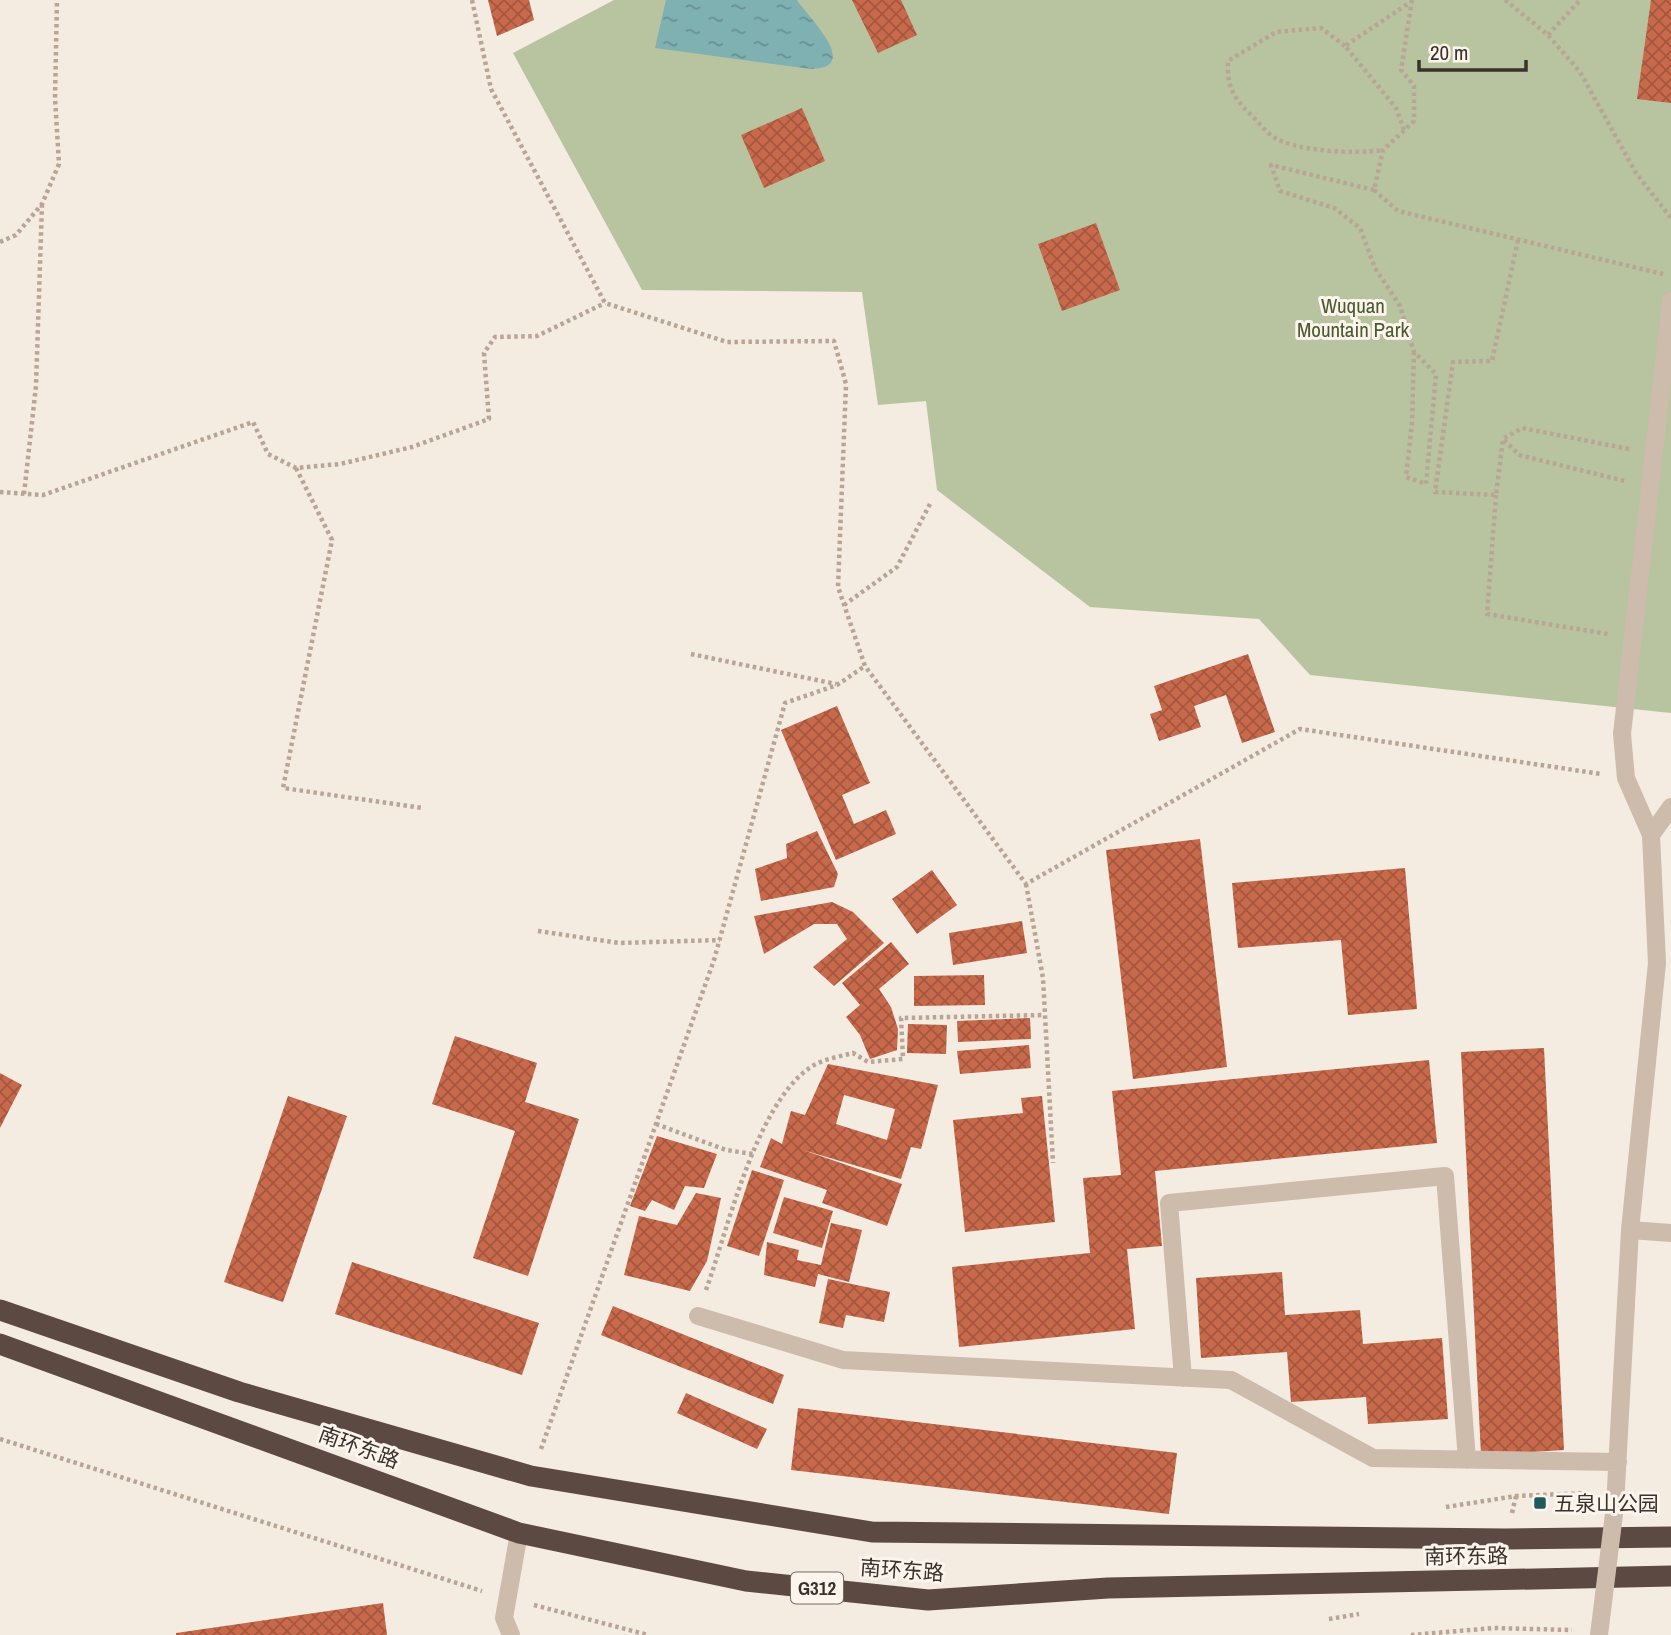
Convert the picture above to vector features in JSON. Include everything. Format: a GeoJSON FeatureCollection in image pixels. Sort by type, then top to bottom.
{"type":"FeatureCollection","features":[{"type":"Feature","properties":{"kind":"highway","name":"南环东路"},"geometry":{"type":"LineString","coordinates":[[0,1310],[239,1392],[531,1476],[872,1532],[1505,1539],[1671,1537]]}},
{"type":"Feature","properties":{"kind":"highway","name":"南环东路"},"geometry":{"type":"LineString","coordinates":[[0,1344],[519,1533],[746,1581],[928,1600],[1108,1588],[1671,1576]]}},
{"type":"Feature","properties":{"kind":"street"},"geometry":{"type":"LineString","coordinates":[[1591,1633],[1615,1499],[1630,1230],[1664,964],[1651,835],[1626,778],[1622,734],[1671,301]]}},
{"type":"Feature","properties":{"kind":"street"},"geometry":{"type":"LineString","coordinates":[[1651,835],[1671,807]]}},
{"type":"Feature","properties":{"kind":"street"},"geometry":{"type":"LineString","coordinates":[[1183,1378],[1169,1203],[1445,1176],[1467,1460]]}},
{"type":"Feature","properties":{"kind":"street"},"geometry":{"type":"LineString","coordinates":[[1630,1230],[1671,1233]]}},
{"type":"Feature","properties":{"kind":"street"},"geometry":{"type":"LineString","coordinates":[[698,1316],[843,1360],[1231,1380],[1373,1458],[1618,1462]]}},
{"type":"Feature","properties":{"kind":"street"},"geometry":{"type":"LineString","coordinates":[[511,1635],[504,1618],[519,1533]]}},
{"type":"Feature","properties":{"kind":"path"},"geometry":{"type":"LineString","coordinates":[[0,242],[16,235],[42,204],[59,164],[54,6],[57,0]]}},
{"type":"Feature","properties":{"kind":"path"},"geometry":{"type":"LineString","coordinates":[[472,0],[491,89],[605,303]]}},
{"type":"Feature","properties":{"kind":"path"},"geometry":{"type":"LineString","coordinates":[[1505,0],[1548,35],[1580,72],[1636,173],[1671,218]]}},
{"type":"Feature","properties":{"kind":"path"},"geometry":{"type":"LineString","coordinates":[[1548,35],[1580,0]]}},
{"type":"Feature","properties":{"kind":"path"},"geometry":{"type":"LineString","coordinates":[[1345,46],[1411,1]]}},
{"type":"Feature","properties":{"kind":"path"},"geometry":{"type":"LineString","coordinates":[[1374,190],[1383,150],[1414,121],[1413,86],[1401,70],[1411,1]]}},
{"type":"Feature","properties":{"kind":"path"},"geometry":{"type":"LineString","coordinates":[[1383,150],[1361,153],[1315,149],[1274,138],[1242,105],[1227,82],[1228,61],[1276,32],[1321,28],[1345,46],[1396,108],[1404,130]]}},
{"type":"Feature","properties":{"kind":"path"},"geometry":{"type":"LineString","coordinates":[[1414,352],[1436,374],[1426,484],[1406,477],[1412,423],[1414,352],[1400,306],[1375,268],[1360,228],[1334,208],[1280,191],[1270,166],[1318,174],[1374,190],[1398,211],[1671,276]]}},
{"type":"Feature","properties":{"kind":"path"},"geometry":{"type":"LineString","coordinates":[[24,494],[36,386],[42,204]]}},
{"type":"Feature","properties":{"kind":"path"},"geometry":{"type":"LineString","coordinates":[[1496,495],[1435,492],[1453,362],[1492,361],[1518,240]]}},
{"type":"Feature","properties":{"kind":"path"},"geometry":{"type":"LineString","coordinates":[[0,492],[43,495],[253,422],[268,454],[296,468],[340,464],[412,447],[489,419],[484,353],[495,337],[537,336],[605,303],[727,342],[834,341],[846,384],[838,587],[865,666],[1026,884],[1043,978],[1054,1163]]}},
{"type":"Feature","properties":{"kind":"path"},"geometry":{"type":"LineString","coordinates":[[1503,439],[1522,428],[1654,454]]}},
{"type":"Feature","properties":{"kind":"path"},"geometry":{"type":"LineString","coordinates":[[1430,431],[1442,432]]}},
{"type":"Feature","properties":{"kind":"path"},"geometry":{"type":"LineString","coordinates":[[1503,439],[1487,614],[1633,638]]}},
{"type":"Feature","properties":{"kind":"path"},"geometry":{"type":"LineString","coordinates":[[1503,439],[1519,455],[1650,487]]}},
{"type":"Feature","properties":{"kind":"path"},"geometry":{"type":"LineString","coordinates":[[296,468],[332,540],[283,788],[422,808]]}},
{"type":"Feature","properties":{"kind":"path"},"geometry":{"type":"LineString","coordinates":[[844,605],[897,567],[930,504]]}},
{"type":"Feature","properties":{"kind":"path"},"geometry":{"type":"LineString","coordinates":[[691,654],[837,685]]}},
{"type":"Feature","properties":{"kind":"path"},"geometry":{"type":"LineString","coordinates":[[531,1476],[720,940],[785,702],[837,685],[865,666]]}},
{"type":"Feature","properties":{"kind":"path"},"geometry":{"type":"LineString","coordinates":[[1026,884],[1300,729],[1626,778]]}},
{"type":"Feature","properties":{"kind":"path"},"geometry":{"type":"LineString","coordinates":[[538,931],[620,943],[720,940]]}},
{"type":"Feature","properties":{"kind":"path"},"geometry":{"type":"LineString","coordinates":[[698,1316],[763,1127],[807,1069],[828,1059],[853,1054],[868,1062],[903,1059],[901,1018],[1044,1015]]}},
{"type":"Feature","properties":{"kind":"path"},"geometry":{"type":"LineString","coordinates":[[656,1124],[726,1150],[753,1154]]}},
{"type":"Feature","properties":{"kind":"path"},"geometry":{"type":"LineString","coordinates":[[0,1439],[407,1566]]}},
{"type":"Feature","properties":{"kind":"path"},"geometry":{"type":"LineString","coordinates":[[1516,1496],[1615,1499]]}},
{"type":"Feature","properties":{"kind":"path"},"geometry":{"type":"LineString","coordinates":[[1411,1635],[1542,1626],[1591,1633]]}},
{"type":"Feature","properties":{"kind":"green space","name":"Wuquan Mountain Park"},"geometry":{"type":"Polygon","coordinates":[[[614,0],[1671,0],[1671,713],[1310,675],[1259,619],[1090,607],[937,490],[926,401],[878,405],[862,292],[642,290],[513,53],[614,0]]]}},
{"type":"Feature","properties":{"kind":"water"},"geometry":{"type":"Polygon","coordinates":[[[666,0],[797,0],[827,40],[832,51],[832,60],[826,66],[811,69],[655,48],[666,0]]]}},
{"type":"Feature","properties":{"kind":"building"},"geometry":{"type":"Polygon","coordinates":[[[488,0],[529,0],[534,20],[497,36],[488,0]]]}},
{"type":"Feature","properties":{"kind":"building"},"geometry":{"type":"Polygon","coordinates":[[[852,0],[901,0],[917,35],[878,53],[852,0]]]}},
{"type":"Feature","properties":{"kind":"building"},"geometry":{"type":"Polygon","coordinates":[[[1651,0],[1671,0],[1671,103],[1637,99],[1651,0]]]}},
{"type":"Feature","properties":{"kind":"building"},"geometry":{"type":"Polygon","coordinates":[[[802,108],[825,161],[764,188],[741,135],[802,108]]]}},
{"type":"Feature","properties":{"kind":"building"},"geometry":{"type":"Polygon","coordinates":[[[1096,223],[1120,290],[1062,311],[1038,244],[1096,223]]]}},
{"type":"Feature","properties":{"kind":"building"},"geometry":{"type":"Polygon","coordinates":[[[1248,654],[1275,732],[1242,743],[1226,695],[1194,706],[1201,727],[1159,741],[1150,714],[1162,710],[1154,686],[1248,654]]]}},
{"type":"Feature","properties":{"kind":"building"},"geometry":{"type":"Polygon","coordinates":[[[837,706],[870,783],[842,795],[854,824],[886,810],[896,834],[836,860],[781,730],[837,706]]]}},
{"type":"Feature","properties":{"kind":"building"},"geometry":{"type":"Polygon","coordinates":[[[817,831],[838,874],[834,887],[761,901],[755,869],[787,858],[786,844],[817,831]]]}},
{"type":"Feature","properties":{"kind":"building"},"geometry":{"type":"Polygon","coordinates":[[[1200,839],[1227,1067],[1133,1079],[1106,850],[1200,839]]]}},
{"type":"Feature","properties":{"kind":"building"},"geometry":{"type":"Polygon","coordinates":[[[1405,868],[1417,1009],[1348,1015],[1341,940],[1238,948],[1232,883],[1405,868]]]}},
{"type":"Feature","properties":{"kind":"building"},"geometry":{"type":"Polygon","coordinates":[[[932,870],[957,905],[917,934],[892,899],[932,870]]]}},
{"type":"Feature","properties":{"kind":"building"},"geometry":{"type":"Polygon","coordinates":[[[832,902],[853,912],[884,943],[834,986],[813,967],[847,939],[837,924],[814,924],[764,954],[754,916],[832,902]]]}},
{"type":"Feature","properties":{"kind":"building"},"geometry":{"type":"Polygon","coordinates":[[[1022,921],[1027,953],[953,965],[949,933],[1022,921]]]}},
{"type":"Feature","properties":{"kind":"building"},"geometry":{"type":"Polygon","coordinates":[[[891,942],[909,964],[879,989],[891,1007],[898,1029],[897,1050],[870,1059],[860,1035],[846,1017],[860,1005],[842,983],[891,942]]]}},
{"type":"Feature","properties":{"kind":"building"},"geometry":{"type":"Polygon","coordinates":[[[984,975],[985,1005],[914,1006],[914,976],[984,975]]]}},
{"type":"Feature","properties":{"kind":"building"},"geometry":{"type":"Polygon","coordinates":[[[1030,1018],[1031,1039],[958,1042],[957,1021],[1030,1018]]]}},
{"type":"Feature","properties":{"kind":"building"},"geometry":{"type":"Polygon","coordinates":[[[908,1024],[947,1025],[946,1054],[907,1053],[908,1024]]]}},
{"type":"Feature","properties":{"kind":"building"},"geometry":{"type":"Polygon","coordinates":[[[455,1036],[537,1063],[525,1102],[579,1119],[528,1276],[473,1258],[515,1131],[432,1104],[455,1036]]]}},
{"type":"Feature","properties":{"kind":"building"},"geometry":{"type":"Polygon","coordinates":[[[1029,1045],[1031,1068],[960,1074],[957,1051],[1029,1045]]]}},
{"type":"Feature","properties":{"kind":"building"},"geometry":{"type":"Polygon","coordinates":[[[1544,1048],[1564,1450],[1481,1455],[1461,1052],[1544,1048]]]}},
{"type":"Feature","properties":{"kind":"building"},"geometry":{"type":"Polygon","coordinates":[[[1429,1060],[1437,1143],[1155,1171],[1162,1246],[1127,1249],[1135,1329],[959,1347],[952,1267],[1090,1253],[1083,1178],[1121,1175],[1112,1091],[1429,1060]]]}},
{"type":"Feature","properties":{"kind":"building"},"geometry":{"type":"Polygon","coordinates":[[[828,1064],[938,1085],[921,1149],[911,1147],[901,1179],[803,1150],[902,1184],[887,1226],[822,1203],[827,1190],[760,1167],[771,1138],[782,1144],[791,1111],[805,1115],[828,1064]],[[844,1095],[836,1124],[887,1140],[895,1109],[844,1095]]]}},
{"type":"Feature","properties":{"kind":"building"},"geometry":{"type":"Polygon","coordinates":[[[0,1073],[22,1085],[0,1128],[0,1073]]]}},
{"type":"Feature","properties":{"kind":"building"},"geometry":{"type":"Polygon","coordinates":[[[288,1096],[347,1116],[283,1302],[224,1282],[288,1096]]]}},
{"type":"Feature","properties":{"kind":"building"},"geometry":{"type":"Polygon","coordinates":[[[1042,1096],[1055,1222],[965,1232],[953,1120],[1023,1113],[1021,1098],[1042,1096]]]}},
{"type":"Feature","properties":{"kind":"building"},"geometry":{"type":"Polygon","coordinates":[[[657,1136],[717,1154],[704,1188],[685,1186],[674,1210],[652,1200],[645,1211],[630,1206],[657,1136]]]}},
{"type":"Feature","properties":{"kind":"building"},"geometry":{"type":"Polygon","coordinates":[[[752,1170],[784,1180],[759,1256],[727,1246],[752,1170]]]}},
{"type":"Feature","properties":{"kind":"building"},"geometry":{"type":"Polygon","coordinates":[[[696,1193],[721,1198],[707,1261],[690,1291],[624,1275],[639,1216],[677,1225],[696,1193]]]}},
{"type":"Feature","properties":{"kind":"building"},"geometry":{"type":"Polygon","coordinates":[[[784,1197],[833,1211],[822,1248],[773,1233],[784,1197]]]}},
{"type":"Feature","properties":{"kind":"building"},"geometry":{"type":"Polygon","coordinates":[[[831,1223],[862,1230],[849,1282],[818,1274],[815,1287],[764,1275],[767,1242],[799,1250],[797,1260],[821,1265],[831,1223]]]}},
{"type":"Feature","properties":{"kind":"building"},"geometry":{"type":"Polygon","coordinates":[[[352,1262],[539,1323],[522,1375],[335,1314],[352,1262]]]}},
{"type":"Feature","properties":{"kind":"building"},"geometry":{"type":"Polygon","coordinates":[[[1282,1272],[1285,1315],[1360,1310],[1363,1344],[1442,1338],[1448,1419],[1368,1424],[1366,1397],[1291,1402],[1287,1352],[1201,1358],[1196,1278],[1282,1272]]]}},
{"type":"Feature","properties":{"kind":"building"},"geometry":{"type":"Polygon","coordinates":[[[828,1279],[890,1292],[884,1322],[846,1315],[843,1328],[819,1323],[828,1279]]]}},
{"type":"Feature","properties":{"kind":"building"},"geometry":{"type":"Polygon","coordinates":[[[613,1306],[784,1375],[773,1404],[601,1335],[613,1306]]]}},
{"type":"Feature","properties":{"kind":"building"},"geometry":{"type":"Polygon","coordinates":[[[686,1393],[767,1429],[757,1449],[677,1413],[686,1393]]]}},
{"type":"Feature","properties":{"kind":"building"},"geometry":{"type":"Polygon","coordinates":[[[798,1408],[1177,1453],[1169,1514],[791,1470],[798,1408]]]}},
{"type":"Feature","properties":{"kind":"building"},"geometry":{"type":"Polygon","coordinates":[[[383,1603],[387,1635],[176,1635],[176,1633],[383,1603]]]}},
{"type":"Feature","properties":{"kind":"place","name":"五泉山公园"},"geometry":{"type":"Point","coordinates":[1540,1503]}}]}
